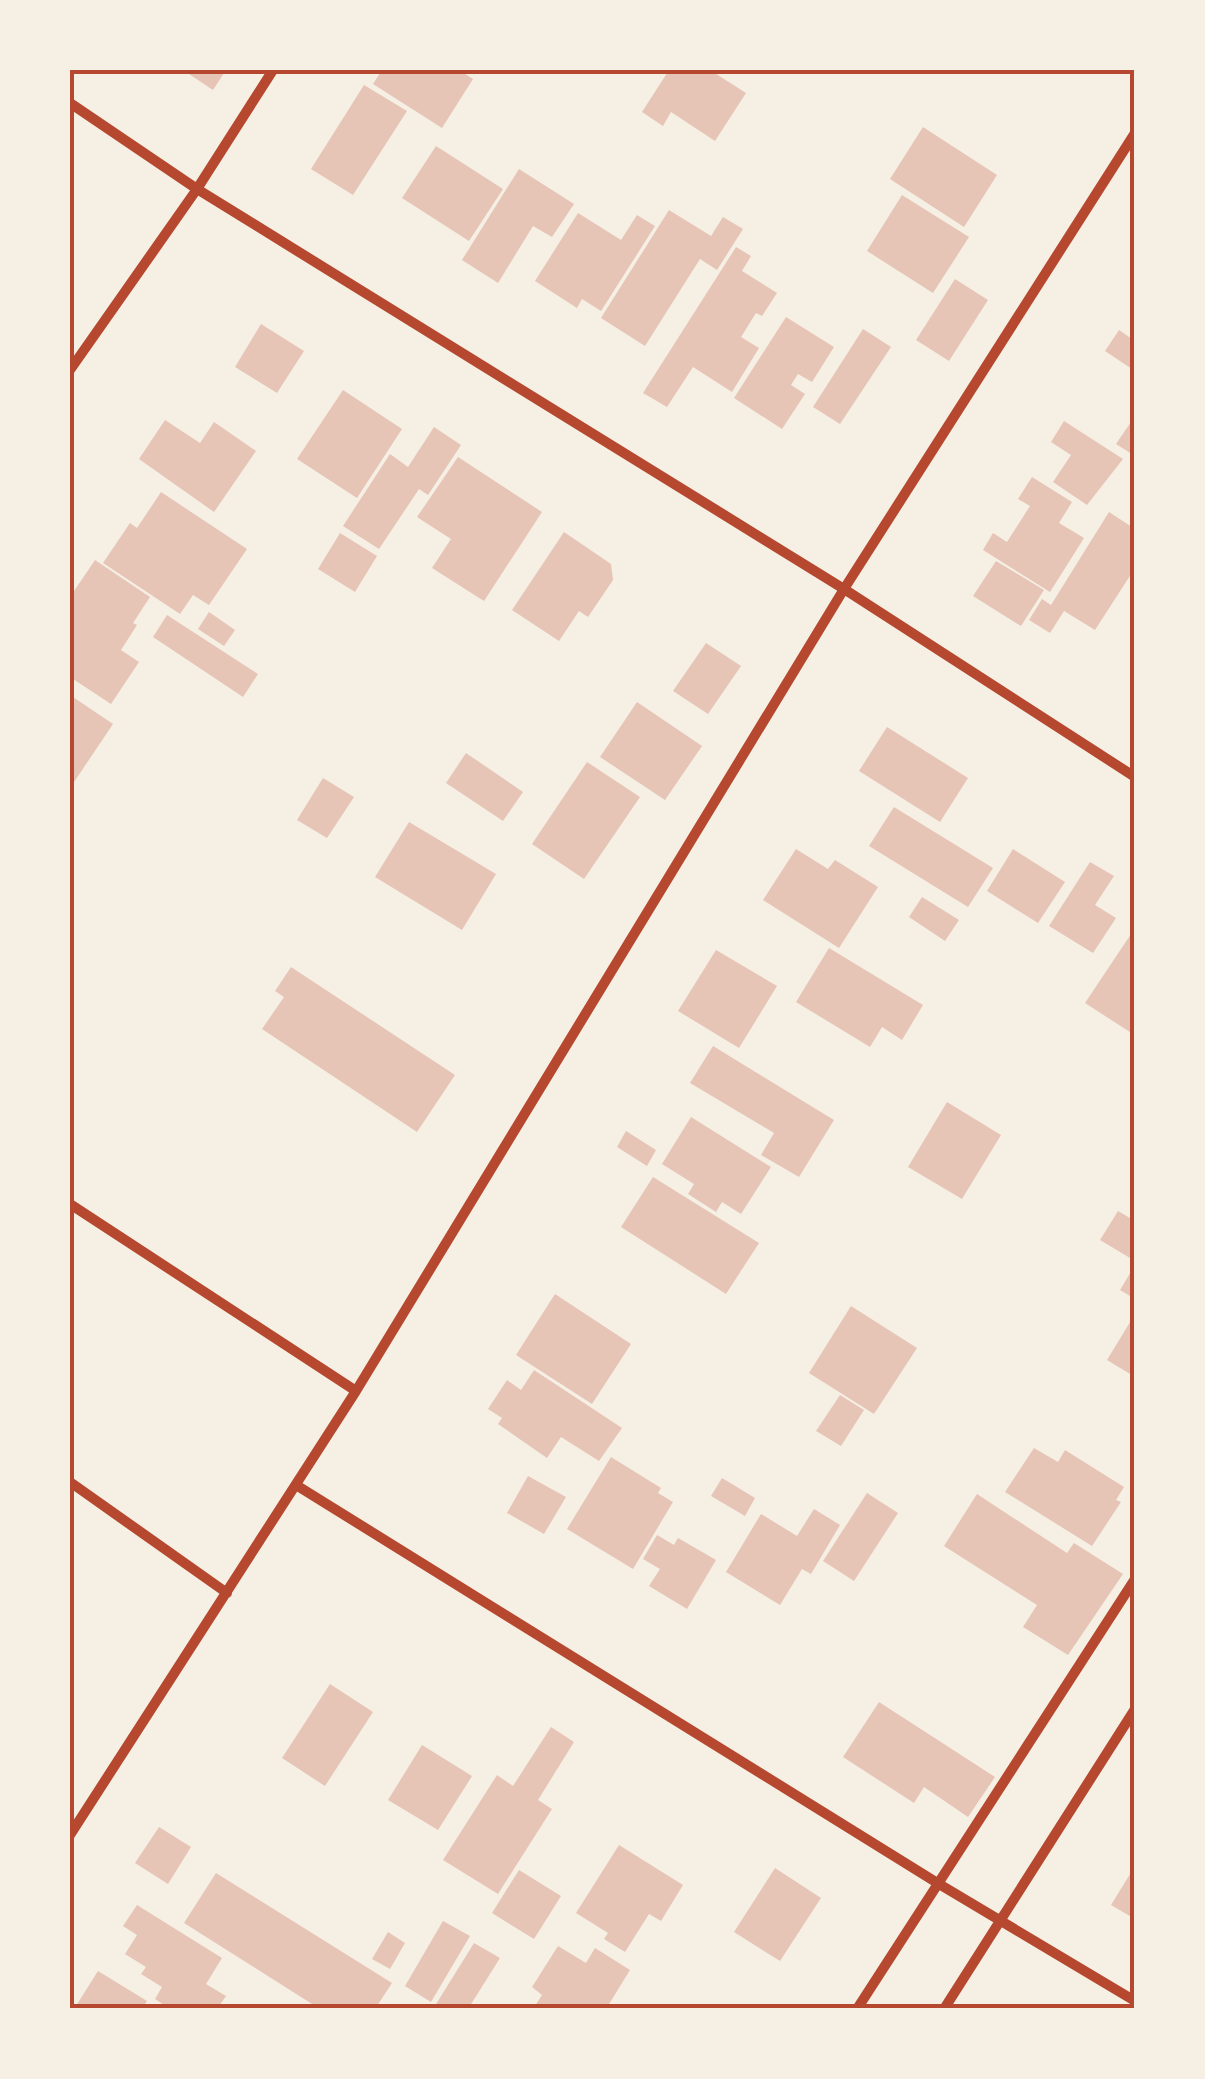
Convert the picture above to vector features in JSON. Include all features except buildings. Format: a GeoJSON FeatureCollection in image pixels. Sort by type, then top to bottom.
{"type":"FeatureCollection","features":[{"type":"Feature","properties":{"kind":"street"},"geometry":{"type":"LineString","coordinates":[[70,370],[197,189],[274,70]]}},
{"type":"Feature","properties":{"kind":"street"},"geometry":{"type":"LineString","coordinates":[[70,104],[197,189],[844,590],[1135,777]]}},
{"type":"Feature","properties":{"kind":"street"},"geometry":{"type":"LineString","coordinates":[[70,1835],[356,1391],[844,590],[1135,132]]}},
{"type":"Feature","properties":{"kind":"street"},"geometry":{"type":"LineString","coordinates":[[70,1204],[356,1391]]}},
{"type":"Feature","properties":{"kind":"street"},"geometry":{"type":"LineString","coordinates":[[70,1482],[228,1593]]}},
{"type":"Feature","properties":{"kind":"street"},"geometry":{"type":"LineString","coordinates":[[296,1485],[939,1884],[1135,2001]]}},
{"type":"Feature","properties":{"kind":"street"},"geometry":{"type":"LineString","coordinates":[[858,2009],[1135,1579]]}},
{"type":"Feature","properties":{"kind":"street"},"geometry":{"type":"LineString","coordinates":[[944,2009],[1135,1708]]}}]}
